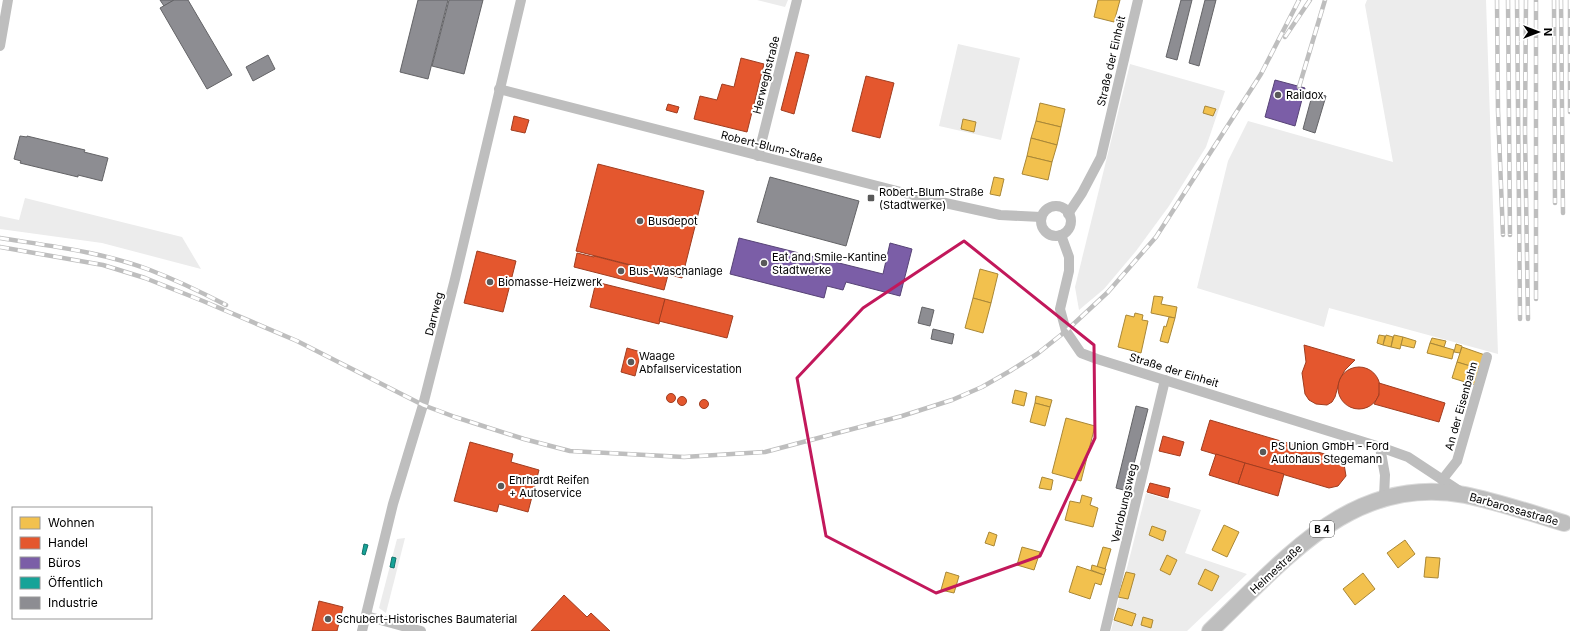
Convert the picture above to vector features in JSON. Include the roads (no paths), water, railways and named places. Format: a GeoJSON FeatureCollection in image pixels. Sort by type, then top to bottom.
{"type":"FeatureCollection","features":[{"type":"Feature","properties":{"kind":"main road","name":"Helmestraße"},"geometry":{"type":"LineString","coordinates":[[1210,631],[1286,557],[1332,522],[1357,508],[1384,497],[1408,493],[1430,492],[1464,495]]}},
{"type":"Feature","properties":{"kind":"main road","name":"Barbarossastraße"},"geometry":{"type":"LineString","coordinates":[[1464,495],[1495,502],[1564,524]]}},
{"type":"Feature","properties":{"kind":"street"},"geometry":{"type":"LineString","coordinates":[[0,46],[8,0]]}},
{"type":"Feature","properties":{"kind":"street","name":"Darrweg"},"geometry":{"type":"LineString","coordinates":[[362,631],[393,504],[423,405],[455,279],[521,0]]}},
{"type":"Feature","properties":{"kind":"street","name":"Herweghstraße"},"geometry":{"type":"LineString","coordinates":[[758,156],[797,0]]}},
{"type":"Feature","properties":{"kind":"street","name":"Straße der Einheit"},"geometry":{"type":"LineString","coordinates":[[1138,0],[1101,157],[1082,193],[1068,214],[1070,223],[1068,229],[1061,235],[1069,257],[1069,271],[1060,309],[1066,331],[1081,353],[1408,457],[1464,495]]}},
{"type":"Feature","properties":{"kind":"street","name":"Robert-Blum-Straße"},"geometry":{"type":"LineString","coordinates":[[499,90],[758,156],[995,214],[1042,217]]}},
{"type":"Feature","properties":{"kind":"street"},"geometry":{"type":"LineString","coordinates":[[1061,235],[1054,236],[1047,233],[1041,222],[1042,217],[1045,211],[1056,206],[1065,210],[1068,214]]}},
{"type":"Feature","properties":{"kind":"street","name":"An der Eisenbahn"},"geometry":{"type":"LineString","coordinates":[[1442,480],[1457,462],[1487,357]]}},
{"type":"Feature","properties":{"kind":"street","name":"Verlobungsweg"},"geometry":{"type":"LineString","coordinates":[[1105,631],[1165,380]]}},
{"type":"Feature","properties":{"kind":"street"},"geometry":{"type":"LineString","coordinates":[[1380,447],[1385,475],[1384,497]]}},
{"type":"Feature","properties":{"kind":"street"},"geometry":{"type":"LineString","coordinates":[[366,616],[421,631]]}},
{"type":"Feature","properties":{"kind":"railway"},"geometry":{"type":"LineString","coordinates":[[0,247],[103,265],[145,278],[297,341],[423,405],[524,439],[570,451],[684,457],[765,452],[902,416],[952,400],[982,387],[1010,371],[1037,354],[1066,331],[1108,292],[1156,237],[1261,74],[1299,0]]}},
{"type":"Feature","properties":{"kind":"railway"},"geometry":{"type":"LineString","coordinates":[[1285,37],[1310,0]]}},
{"type":"Feature","properties":{"kind":"railway"},"geometry":{"type":"LineString","coordinates":[[1299,87],[1325,0]]}},
{"type":"Feature","properties":{"kind":"railway"},"geometry":{"type":"LineString","coordinates":[[1497,0],[1498,111],[1503,235]]}},
{"type":"Feature","properties":{"kind":"railway"},"geometry":{"type":"LineString","coordinates":[[1508,0],[1510,235]]}},
{"type":"Feature","properties":{"kind":"railway"},"geometry":{"type":"LineString","coordinates":[[1517,0],[1520,319]]}},
{"type":"Feature","properties":{"kind":"railway"},"geometry":{"type":"LineString","coordinates":[[1526,0],[1525,131],[1528,319]]}},
{"type":"Feature","properties":{"kind":"railway"},"geometry":{"type":"LineString","coordinates":[[1536,0],[1536,299]]}},
{"type":"Feature","properties":{"kind":"railway"},"geometry":{"type":"LineString","coordinates":[[1554,0],[1555,203]]}},
{"type":"Feature","properties":{"kind":"railway"},"geometry":{"type":"LineString","coordinates":[[1561,0],[1563,213]]}},
{"type":"Feature","properties":{"kind":"railway"},"geometry":{"type":"LineString","coordinates":[[1570,0],[1570,112]]}},
{"type":"Feature","properties":{"kind":"railway"},"geometry":{"type":"LineString","coordinates":[[0,238],[76,250],[132,264],[169,278],[226,305]]}},
{"type":"Feature","properties":{"kind":"place","name":"Raildox"},"geometry":{"type":"Point","coordinates":[1278,95]}},
{"type":"Feature","properties":{"kind":"place","name":"Robert-Blum-Straße (Stadtwerke)"},"geometry":{"type":"Point","coordinates":[871,198]}},
{"type":"Feature","properties":{"kind":"place","name":"Busdepot"},"geometry":{"type":"Point","coordinates":[640,221]}},
{"type":"Feature","properties":{"kind":"place","name":"Eat and Smile-Kantine Stadtwerke"},"geometry":{"type":"Point","coordinates":[764,263]}},
{"type":"Feature","properties":{"kind":"place","name":"Bus-Waschanlage"},"geometry":{"type":"Point","coordinates":[621,271]}},
{"type":"Feature","properties":{"kind":"place","name":"Biomasse-Heizwerk"},"geometry":{"type":"Point","coordinates":[490,282]}},
{"type":"Feature","properties":{"kind":"place","name":"Waage Abfallservicestation"},"geometry":{"type":"Point","coordinates":[631,362]}},
{"type":"Feature","properties":{"kind":"place","name":"PS Union GmbH - Ford Autohaus Stegemann"},"geometry":{"type":"Point","coordinates":[1263,452]}},
{"type":"Feature","properties":{"kind":"place","name":"Ehrhardt Reifen + Autoservice"},"geometry":{"type":"Point","coordinates":[501,486]}},
{"type":"Feature","properties":{"kind":"place","name":"Schubert-Historisches Baumaterial"},"geometry":{"type":"Point","coordinates":[328,619]}}]}
